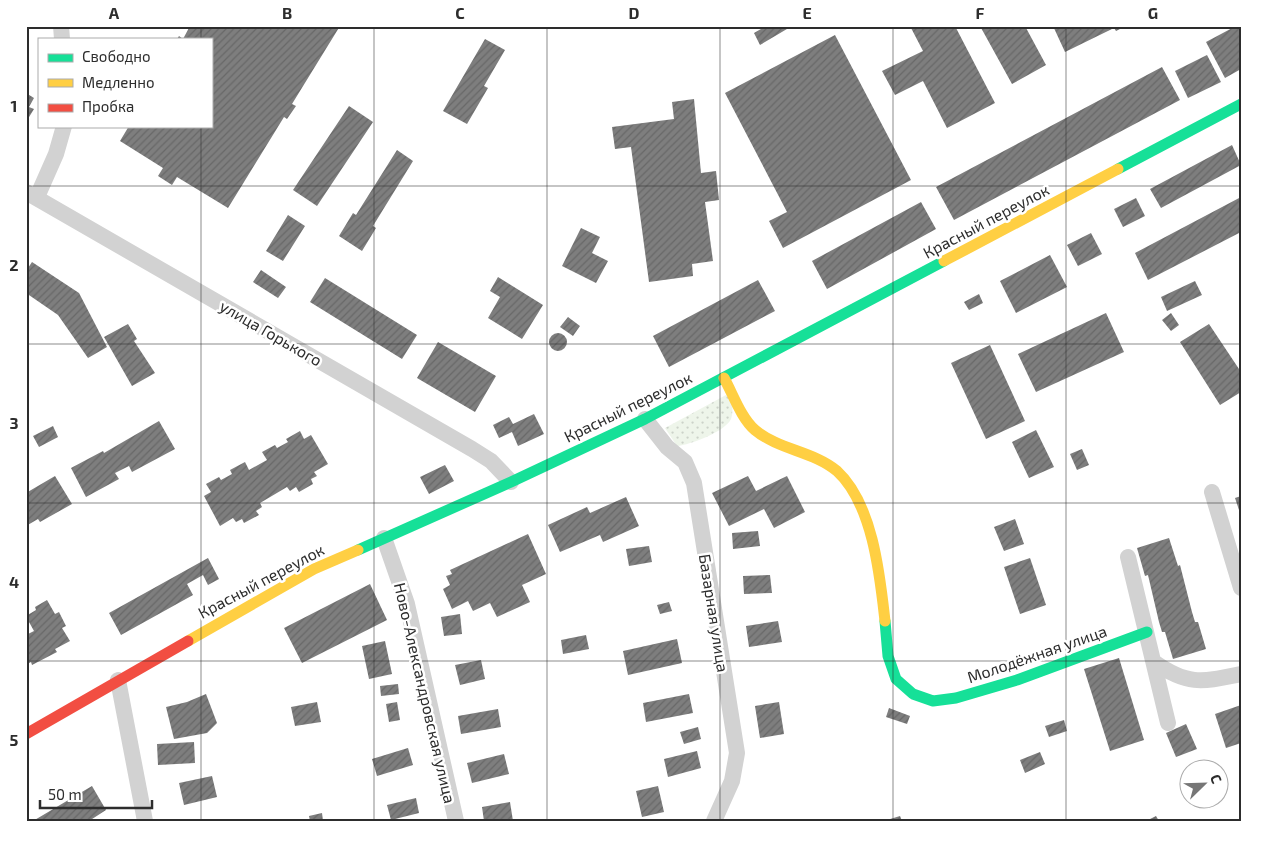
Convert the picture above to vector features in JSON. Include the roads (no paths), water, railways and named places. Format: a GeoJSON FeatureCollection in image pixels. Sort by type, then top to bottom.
{"type":"FeatureCollection","features":[{"type":"Feature","properties":{"kind":"main road","name":"Красный переулок"},"geometry":{"type":"LineString","coordinates":[[26,734],[274,590],[314,569],[511,482],[644,419],[1241,104]]}},
{"type":"Feature","properties":{"kind":"main road","name":"Молодёжная улица"},"geometry":{"type":"LineString","coordinates":[[724,378],[754,429],[827,463],[845,481],[861,512],[875,555],[887,625],[888,658],[896,681],[909,693],[929,701],[951,699],[1022,680],[1147,632]]}},
{"type":"Feature","properties":{"kind":"street"},"geometry":{"type":"LineString","coordinates":[[32,195],[56,154],[63,128]]}},
{"type":"Feature","properties":{"kind":"street","name":"улица Горького"},"geometry":{"type":"LineString","coordinates":[[32,195],[472,449],[491,461],[511,482]]}},
{"type":"Feature","properties":{"kind":"street","name":"Базарная улица"},"geometry":{"type":"LineString","coordinates":[[644,419],[667,447],[685,462],[694,483],[737,753],[732,780],[714,821]]}},
{"type":"Feature","properties":{"kind":"street"},"geometry":{"type":"LineString","coordinates":[[1212,492],[1241,588]]}},
{"type":"Feature","properties":{"kind":"street","name":"Ново-Александровская улица"},"geometry":{"type":"LineString","coordinates":[[384,538],[407,604],[456,821]]}},
{"type":"Feature","properties":{"kind":"street"},"geometry":{"type":"LineString","coordinates":[[1128,556],[1168,724]]}},
{"type":"Feature","properties":{"kind":"street"},"geometry":{"type":"LineString","coordinates":[[1154,662],[1172,675],[1191,681],[1241,674]]}},
{"type":"Feature","properties":{"kind":"street"},"geometry":{"type":"LineString","coordinates":[[118,680],[145,821]]}}]}
